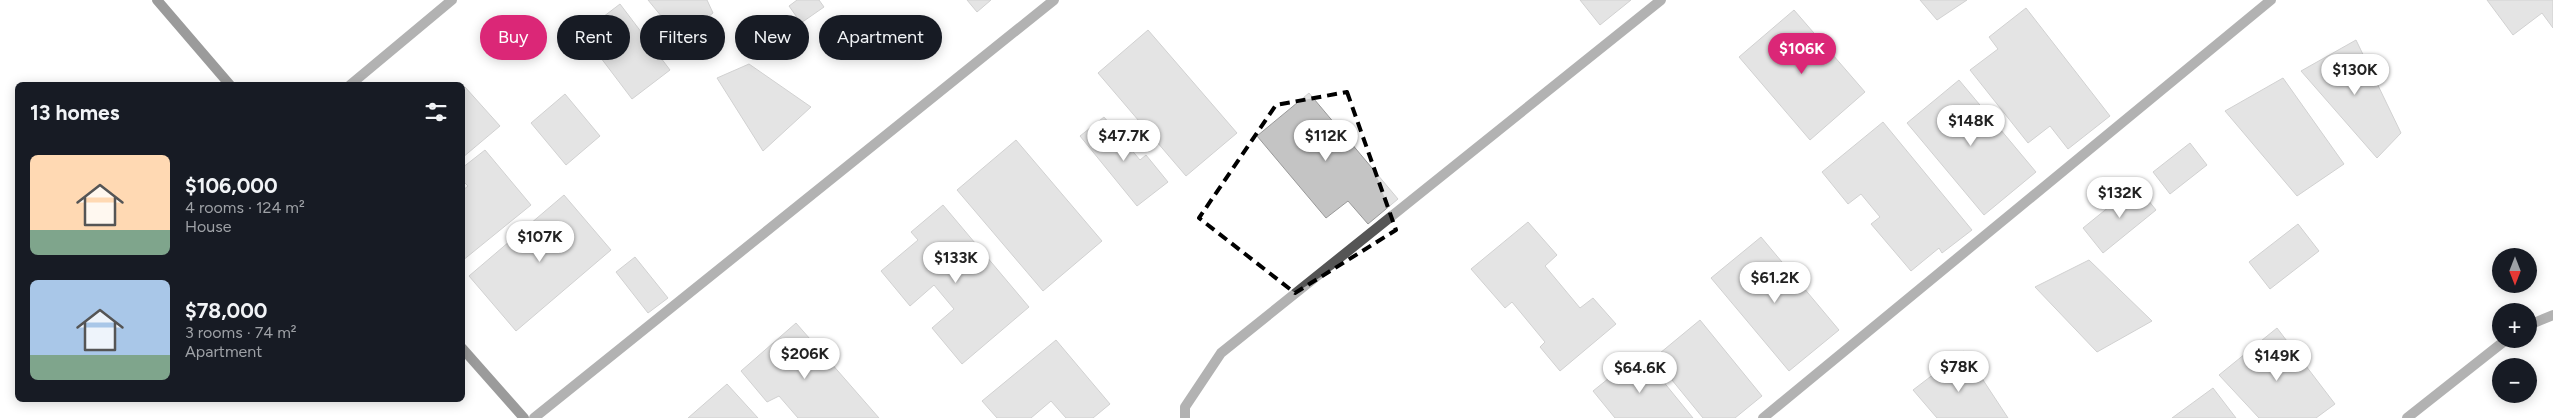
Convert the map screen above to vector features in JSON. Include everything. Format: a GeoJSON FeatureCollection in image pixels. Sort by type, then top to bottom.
{"type":"FeatureCollection","features":[{"type":"Feature","properties":{"kind":"street"},"geometry":{"type":"LineString","coordinates":[[157,0],[227,82]]}},
{"type":"Feature","properties":{"kind":"street"},"geometry":{"type":"LineString","coordinates":[[354,82],[452,0]]}},
{"type":"Feature","properties":{"kind":"street"},"geometry":{"type":"LineString","coordinates":[[534,418],[1054,0]]}},
{"type":"Feature","properties":{"kind":"street"},"geometry":{"type":"LineString","coordinates":[[1185,418],[1185,407],[1221,353],[1661,0]]}},
{"type":"Feature","properties":{"kind":"street"},"geometry":{"type":"LineString","coordinates":[[1763,418],[2271,0]]}},
{"type":"Feature","properties":{"kind":"street"},"geometry":{"type":"LineString","coordinates":[[2537,322],[2553,315]]}},
{"type":"Feature","properties":{"kind":"street"},"geometry":{"type":"LineString","coordinates":[[2407,418],[2496,348]]}},
{"type":"Feature","properties":{"kind":"street"},"geometry":{"type":"LineString","coordinates":[[465,351],[524,418]]}},
{"type":"Feature","properties":{"kind":"highlighted area"},"geometry":{"type":"Polygon","coordinates":[[[1347,92],[1396,230],[1295,293],[1199,218],[1276,105],[1347,92]]]}},
{"type":"Feature","properties":{"kind":"building"},"geometry":{"type":"Polygon","coordinates":[[[648,0],[707,0],[713,13],[710,15],[660,15],[648,0]]]}},
{"type":"Feature","properties":{"kind":"building"},"geometry":{"type":"Polygon","coordinates":[[[797,0],[819,0],[824,7],[809,17],[809,15],[795,15],[789,6],[797,0]]]}},
{"type":"Feature","properties":{"kind":"building"},"geometry":{"type":"Polygon","coordinates":[[[967,0],[991,0],[977,12],[967,0]]]}},
{"type":"Feature","properties":{"kind":"building"},"geometry":{"type":"Polygon","coordinates":[[[1580,0],[1631,0],[1600,25],[1580,0]]]}},
{"type":"Feature","properties":{"kind":"building"},"geometry":{"type":"Polygon","coordinates":[[[1920,0],[1967,0],[1937,20],[1920,0]]]}},
{"type":"Feature","properties":{"kind":"building"},"geometry":{"type":"Polygon","coordinates":[[[2487,0],[2553,0],[2553,28],[2542,13],[2513,35],[2487,0]]]}},
{"type":"Feature","properties":{"kind":"building"},"geometry":{"type":"Polygon","coordinates":[[[620,4],[628,15],[606,15],[620,4]]]}},
{"type":"Feature","properties":{"kind":"building"},"geometry":{"type":"Polygon","coordinates":[[[2026,8],[2110,116],[2068,149],[2050,126],[2028,143],[1970,70],[1998,49],[1989,37],[2026,8]]]}},
{"type":"Feature","properties":{"kind":"building"},"geometry":{"type":"Polygon","coordinates":[[[1794,10],[1865,92],[1810,140],[1739,57],[1794,10]]]}},
{"type":"Feature","properties":{"kind":"building"},"geometry":{"type":"Polygon","coordinates":[[[630,17],[640,30],[640,60],[662,60],[670,70],[632,99],[602,60],[630,60],[630,17]]]}},
{"type":"Feature","properties":{"kind":"building"},"geometry":{"type":"Polygon","coordinates":[[[1148,30],[1237,133],[1186,176],[1098,73],[1148,30]]]}},
{"type":"Feature","properties":{"kind":"building"},"geometry":{"type":"Polygon","coordinates":[[[2356,40],[2401,133],[2377,158],[2301,71],[2356,40]]]}},
{"type":"Feature","properties":{"kind":"building"},"geometry":{"type":"Polygon","coordinates":[[[749,64],[811,107],[763,151],[717,78],[749,64]]]}},
{"type":"Feature","properties":{"kind":"building"},"geometry":{"type":"Polygon","coordinates":[[[2283,78],[2344,164],[2297,196],[2225,111],[2283,78]]]}},
{"type":"Feature","properties":{"kind":"building"},"geometry":{"type":"Polygon","coordinates":[[[1959,80],[2036,172],[1984,215],[1907,123],[1959,80]]]}},
{"type":"Feature","properties":{"kind":"building"},"geometry":{"type":"Polygon","coordinates":[[[465,87],[500,126],[465,155],[465,87]]]}},
{"type":"Feature","properties":{"kind":"building"},"geometry":{"type":"Polygon","coordinates":[[[1309,93],[1398,199],[1368,224],[1348,201],[1326,218],[1257,136],[1309,93]]]}},
{"type":"Feature","properties":{"kind":"building"},"geometry":{"type":"Polygon","coordinates":[[[565,94],[600,136],[566,165],[531,123],[565,94]]]}},
{"type":"Feature","properties":{"kind":"building"},"geometry":{"type":"Polygon","coordinates":[[[1104,117],[1140,160],[1146,155],[1168,182],[1137,206],[1080,136],[1104,117]]]}},
{"type":"Feature","properties":{"kind":"building"},"geometry":{"type":"Polygon","coordinates":[[[1883,122],[1972,230],[1942,253],[1939,248],[1911,271],[1871,224],[1880,217],[1861,194],[1848,204],[1822,172],[1883,122]]]}},
{"type":"Feature","properties":{"kind":"building"},"geometry":{"type":"Polygon","coordinates":[[[1016,140],[1102,241],[1043,291],[957,190],[1016,140]]]}},
{"type":"Feature","properties":{"kind":"building"},"geometry":{"type":"Polygon","coordinates":[[[2190,143],[2207,165],[2170,194],[2153,172],[2190,143]]]}},
{"type":"Feature","properties":{"kind":"building"},"geometry":{"type":"Polygon","coordinates":[[[485,150],[531,205],[465,259],[465,188],[468,186],[465,183],[465,166],[485,150]]]}},
{"type":"Feature","properties":{"kind":"building"},"geometry":{"type":"Polygon","coordinates":[[[2136,185],[2156,210],[2103,253],[2083,228],[2136,185]]]}},
{"type":"Feature","properties":{"kind":"building"},"geometry":{"type":"Polygon","coordinates":[[[564,195],[611,250],[516,331],[469,276],[564,195]]]}},
{"type":"Feature","properties":{"kind":"building"},"geometry":{"type":"Polygon","coordinates":[[[943,205],[1029,307],[962,364],[932,328],[954,309],[934,285],[910,306],[881,271],[918,240],[911,232],[943,205]]]}},
{"type":"Feature","properties":{"kind":"building"},"geometry":{"type":"Polygon","coordinates":[[[1528,222],[1557,255],[1545,266],[1580,308],[1593,298],[1616,324],[1560,371],[1540,347],[1545,342],[1512,302],[1505,308],[1471,269],[1528,222]]]}},
{"type":"Feature","properties":{"kind":"building"},"geometry":{"type":"Polygon","coordinates":[[[2298,224],[2319,251],[2270,289],[2249,262],[2298,224]]]}},
{"type":"Feature","properties":{"kind":"building"},"geometry":{"type":"Polygon","coordinates":[[[1761,237],[1839,330],[1789,371],[1711,278],[1761,237]]]}},
{"type":"Feature","properties":{"kind":"building"},"geometry":{"type":"Polygon","coordinates":[[[635,257],[668,298],[648,313],[616,272],[635,257]]]}},
{"type":"Feature","properties":{"kind":"building"},"geometry":{"type":"Polygon","coordinates":[[[2089,260],[2152,321],[2097,352],[2035,287],[2089,260]]]}},
{"type":"Feature","properties":{"kind":"building"},"geometry":{"type":"Polygon","coordinates":[[[1700,320],[1762,396],[1735,418],[1703,418],[1654,358],[1700,320]]]}},
{"type":"Feature","properties":{"kind":"building"},"geometry":{"type":"Polygon","coordinates":[[[796,323],[879,418],[798,418],[779,396],[767,402],[741,371],[796,323]]]}},
{"type":"Feature","properties":{"kind":"building"},"geometry":{"type":"Polygon","coordinates":[[[2277,328],[2335,404],[2316,418],[2259,418],[2219,375],[2277,328]]]}},
{"type":"Feature","properties":{"kind":"building"},"geometry":{"type":"Polygon","coordinates":[[[1056,340],[1110,404],[1093,418],[1066,418],[1051,401],[1031,418],[997,418],[982,401],[1056,340]]]}},
{"type":"Feature","properties":{"kind":"building"},"geometry":{"type":"Polygon","coordinates":[[[1964,351],[2008,418],[1937,418],[1913,390],[1964,351]]]}},
{"type":"Feature","properties":{"kind":"building"},"geometry":{"type":"Polygon","coordinates":[[[1640,353],[1693,418],[1615,418],[1593,391],[1640,353]]]}},
{"type":"Feature","properties":{"kind":"building"},"geometry":{"type":"Polygon","coordinates":[[[727,384],[758,418],[688,418],[727,384]]]}},
{"type":"Feature","properties":{"kind":"building"},"geometry":{"type":"Polygon","coordinates":[[[2213,388],[2236,418],[2172,418],[2213,388]]]}}]}
